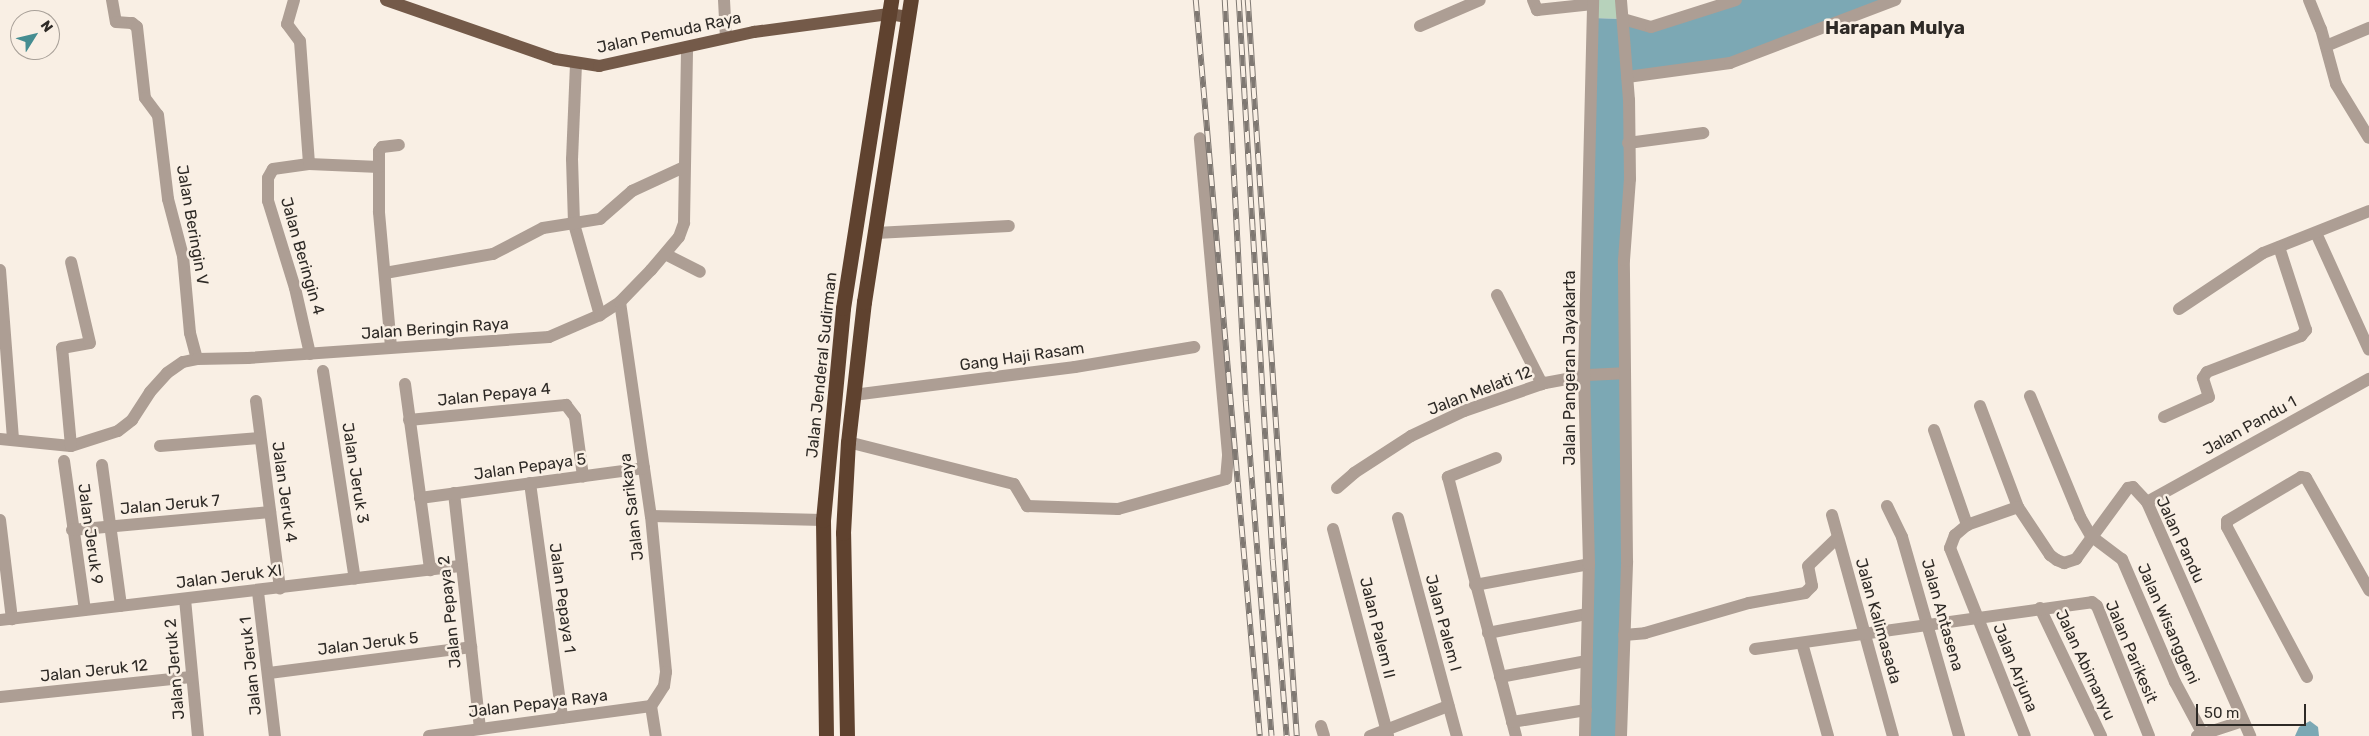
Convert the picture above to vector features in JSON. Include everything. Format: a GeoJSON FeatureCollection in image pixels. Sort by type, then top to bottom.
{"type":"FeatureCollection","features":[{"type":"Feature","properties":{"kind":"highway","name":"Jalan Jenderal Sudirman"},"geometry":{"type":"LineString","coordinates":[[848,736],[842,533],[848,442],[864,302],[911,0]]}},
{"type":"Feature","properties":{"kind":"highway","name":"Jalan Jenderal Sudirman"},"geometry":{"type":"LineString","coordinates":[[826,736],[823,520],[845,297],[890,7]]}},
{"type":"Feature","properties":{"kind":"main road","name":"Jalan Pemuda Raya"},"geometry":{"type":"LineString","coordinates":[[386,0],[576,64],[614,64],[726,37],[890,7],[908,16]]}},
{"type":"Feature","properties":{"kind":"street","name":"Jalan Beringin V"},"geometry":{"type":"LineString","coordinates":[[112,0],[116,22],[132,23],[137,27],[145,98],[158,115],[168,199],[183,256],[190,333],[197,359]]}},
{"type":"Feature","properties":{"kind":"street"},"geometry":{"type":"LineString","coordinates":[[294,0],[287,24],[300,40],[309,164],[379,167]]}},
{"type":"Feature","properties":{"kind":"street"},"geometry":{"type":"LineString","coordinates":[[724,0],[726,37]]}},
{"type":"Feature","properties":{"kind":"street"},"geometry":{"type":"LineString","coordinates":[[1420,26],[1462,3],[1480,0]]}},
{"type":"Feature","properties":{"kind":"street"},"geometry":{"type":"LineString","coordinates":[[1533,0],[1537,10],[1593,2]]}},
{"type":"Feature","properties":{"kind":"street"},"geometry":{"type":"LineString","coordinates":[[1621,0],[1627,77],[1628,143],[1623,373],[1626,560],[1621,736]]}},
{"type":"Feature","properties":{"kind":"street"},"geometry":{"type":"LineString","coordinates":[[1622,19],[1651,27],[1736,0]]}},
{"type":"Feature","properties":{"kind":"street"},"geometry":{"type":"LineString","coordinates":[[1627,77],[1730,63],[1895,0]]}},
{"type":"Feature","properties":{"kind":"street"},"geometry":{"type":"LineString","coordinates":[[2309,0],[2326,46],[2336,84],[2369,138]]}},
{"type":"Feature","properties":{"kind":"street","name":"Jalan Pangeran Jayakarta"},"geometry":{"type":"LineString","coordinates":[[1585,736],[1589,564],[1586,375],[1593,2]]}},
{"type":"Feature","properties":{"kind":"street"},"geometry":{"type":"LineString","coordinates":[[2326,46],[2369,28]]}},
{"type":"Feature","properties":{"kind":"street","name":"Jalan Beringin Raya"},"geometry":{"type":"LineString","coordinates":[[6,440],[71,446],[125,428],[167,373],[183,362],[197,359],[310,354],[549,337],[621,304],[679,237],[684,223],[687,47]]}},
{"type":"Feature","properties":{"kind":"street"},"geometry":{"type":"LineString","coordinates":[[576,64],[572,158],[574,224],[600,315]]}},
{"type":"Feature","properties":{"kind":"street"},"geometry":{"type":"LineString","coordinates":[[1628,143],[1702,133]]}},
{"type":"Feature","properties":{"kind":"street"},"geometry":{"type":"LineString","coordinates":[[848,442],[1014,484],[1027,506],[1118,509],[1226,479],[1228,454],[1200,138]]}},
{"type":"Feature","properties":{"kind":"street"},"geometry":{"type":"LineString","coordinates":[[390,347],[379,212],[379,167],[382,147],[399,145]]}},
{"type":"Feature","properties":{"kind":"street","name":"Jalan Beringin 4"},"geometry":{"type":"LineString","coordinates":[[309,164],[273,169],[266,189],[295,288],[310,354]]}},
{"type":"Feature","properties":{"kind":"street"},"geometry":{"type":"LineString","coordinates":[[385,273],[493,254],[543,228],[600,219],[632,191],[684,167]]}},
{"type":"Feature","properties":{"kind":"street"},"geometry":{"type":"LineString","coordinates":[[2179,308],[2256,257],[2369,211]]}},
{"type":"Feature","properties":{"kind":"street"},"geometry":{"type":"LineString","coordinates":[[876,233],[1009,226]]}},
{"type":"Feature","properties":{"kind":"street"},"geometry":{"type":"LineString","coordinates":[[2316,233],[2367,343]]}},
{"type":"Feature","properties":{"kind":"street"},"geometry":{"type":"LineString","coordinates":[[2164,417],[2209,397],[2203,378],[2207,372],[2301,336],[2306,330],[2279,247]]}},
{"type":"Feature","properties":{"kind":"street"},"geometry":{"type":"LineString","coordinates":[[665,254],[700,272]]}},
{"type":"Feature","properties":{"kind":"street"},"geometry":{"type":"LineString","coordinates":[[71,262],[90,343],[62,348],[71,446]]}},
{"type":"Feature","properties":{"kind":"street"},"geometry":{"type":"LineString","coordinates":[[0,270],[6,440]]}},
{"type":"Feature","properties":{"kind":"street"},"geometry":{"type":"LineString","coordinates":[[1498,296],[1542,384]]}},
{"type":"Feature","properties":{"kind":"street","name":"Jalan Sarikaya"},"geometry":{"type":"LineString","coordinates":[[621,304],[651,516],[666,672],[664,686],[651,706]]}},
{"type":"Feature","properties":{"kind":"street","name":"Gang Haji Rasam"},"geometry":{"type":"LineString","coordinates":[[853,395],[1075,367],[1194,347]]}},
{"type":"Feature","properties":{"kind":"street","name":"Jalan Jeruk 3"},"geometry":{"type":"LineString","coordinates":[[323,371],[355,579]]}},
{"type":"Feature","properties":{"kind":"street","name":"Jalan Melati 12"},"geometry":{"type":"LineString","coordinates":[[1337,488],[1354,473],[1411,436],[1464,410],[1542,384],[1586,375],[1623,373]]}},
{"type":"Feature","properties":{"kind":"street","name":"Jalan Pandu 1"},"geometry":{"type":"LineString","coordinates":[[2147,502],[2369,379]]}},
{"type":"Feature","properties":{"kind":"street"},"geometry":{"type":"LineString","coordinates":[[406,384],[409,420],[430,570]]}},
{"type":"Feature","properties":{"kind":"street"},"geometry":{"type":"LineString","coordinates":[[2030,396],[2080,516],[2091,536]]}},
{"type":"Feature","properties":{"kind":"street","name":"Jalan Jeruk 4"},"geometry":{"type":"LineString","coordinates":[[256,401],[280,588]]}},
{"type":"Feature","properties":{"kind":"street","name":"Jalan Pepaya 4"},"geometry":{"type":"LineString","coordinates":[[409,420],[566,405],[575,417],[583,476]]}},
{"type":"Feature","properties":{"kind":"street","name":"Jalan Pandu"},"geometry":{"type":"LineString","coordinates":[[1980,406],[2018,507],[2050,555],[2064,563],[2076,559],[2128,488],[2133,487],[2147,502],[2250,736]]}},
{"type":"Feature","properties":{"kind":"street"},"geometry":{"type":"LineString","coordinates":[[1934,430],[1967,525]]}},
{"type":"Feature","properties":{"kind":"street"},"geometry":{"type":"LineString","coordinates":[[160,446],[260,438]]}},
{"type":"Feature","properties":{"kind":"street"},"geometry":{"type":"LineString","coordinates":[[1496,458],[1448,477],[1516,736]]}},
{"type":"Feature","properties":{"kind":"street","name":"Jalan Jeruk 9"},"geometry":{"type":"LineString","coordinates":[[64,461],[72,530],[85,610]]}},
{"type":"Feature","properties":{"kind":"street","name":"Jalan Jeruk 9"},"geometry":{"type":"LineString","coordinates":[[102,465],[108,526],[121,606]]}},
{"type":"Feature","properties":{"kind":"street","name":"Jalan Pepaya 5"},"geometry":{"type":"LineString","coordinates":[[420,498],[644,468]]}},
{"type":"Feature","properties":{"kind":"street"},"geometry":{"type":"LineString","coordinates":[[2307,677],[2227,527],[2227,521],[2301,477],[2306,478],[2369,590]]}},
{"type":"Feature","properties":{"kind":"street","name":"Jalan Pepaya 1"},"geometry":{"type":"LineString","coordinates":[[530,483],[562,718]]}},
{"type":"Feature","properties":{"kind":"street","name":"Jalan Pepaya 2"},"geometry":{"type":"LineString","coordinates":[[454,494],[480,728]]}},
{"type":"Feature","properties":{"kind":"street","name":"Jalan Antasena"},"geometry":{"type":"LineString","coordinates":[[1887,506],[1902,537],[1959,736]]}},
{"type":"Feature","properties":{"kind":"street"},"geometry":{"type":"LineString","coordinates":[[1755,648],[1802,643],[1977,616],[1950,548],[1955,535],[1967,525],[2018,507]]}},
{"type":"Feature","properties":{"kind":"street","name":"Jalan Jeruk 7"},"geometry":{"type":"LineString","coordinates":[[72,530],[270,512]]}},
{"type":"Feature","properties":{"kind":"street","name":"Jalan Kalimasada"},"geometry":{"type":"LineString","coordinates":[[1832,515],[1893,736]]}},
{"type":"Feature","properties":{"kind":"street"},"geometry":{"type":"LineString","coordinates":[[651,516],[823,520]]}},
{"type":"Feature","properties":{"kind":"street","name":"Jalan Palem I"},"geometry":{"type":"LineString","coordinates":[[1398,518],[1457,736]]}},
{"type":"Feature","properties":{"kind":"street"},"geometry":{"type":"LineString","coordinates":[[0,520],[6,620]]}},
{"type":"Feature","properties":{"kind":"street","name":"Jalan Palem II"},"geometry":{"type":"LineString","coordinates":[[1333,529],[1387,733]]}},
{"type":"Feature","properties":{"kind":"street","name":"Jalan Wisanggeni"},"geometry":{"type":"LineString","coordinates":[[2091,536],[2122,559],[2175,682],[2202,735]]}},
{"type":"Feature","properties":{"kind":"street"},"geometry":{"type":"LineString","coordinates":[[1624,635],[1645,633],[1749,603],[1805,593],[1812,586],[1808,566],[1837,538]]}},
{"type":"Feature","properties":{"kind":"street"},"geometry":{"type":"LineString","coordinates":[[1475,585],[1589,564]]}},
{"type":"Feature","properties":{"kind":"street","name":"Jalan Jeruk XI"},"geometry":{"type":"LineString","coordinates":[[6,620],[258,592],[462,566]]}},
{"type":"Feature","properties":{"kind":"street","name":"Jalan Jeruk 1"},"geometry":{"type":"LineString","coordinates":[[258,592],[275,736]]}},
{"type":"Feature","properties":{"kind":"street","name":"Jalan Jeruk 2"},"geometry":{"type":"LineString","coordinates":[[185,599],[198,736]]}},
{"type":"Feature","properties":{"kind":"street","name":"Jalan Parikesit"},"geometry":{"type":"LineString","coordinates":[[2040,608],[2096,604],[2149,736]]}},
{"type":"Feature","properties":{"kind":"street","name":"Jalan Arjuna"},"geometry":{"type":"LineString","coordinates":[[2025,736],[1977,616],[2040,608]]}},
{"type":"Feature","properties":{"kind":"street","name":"Jalan Abimanyu"},"geometry":{"type":"LineString","coordinates":[[2040,608],[2101,736]]}},
{"type":"Feature","properties":{"kind":"street"},"geometry":{"type":"LineString","coordinates":[[1488,633],[1587,614]]}},
{"type":"Feature","properties":{"kind":"street"},"geometry":{"type":"LineString","coordinates":[[1802,643],[1828,736]]}},
{"type":"Feature","properties":{"kind":"street","name":"Jalan Jeruk 5"},"geometry":{"type":"LineString","coordinates":[[269,673],[471,647]]}},
{"type":"Feature","properties":{"kind":"street"},"geometry":{"type":"LineString","coordinates":[[1500,678],[1586,661]]}},
{"type":"Feature","properties":{"kind":"street","name":"Jalan Jeruk 12"},"geometry":{"type":"LineString","coordinates":[[0,697],[191,677]]}},
{"type":"Feature","properties":{"kind":"street"},"geometry":{"type":"LineString","coordinates":[[651,706],[656,736]]}},
{"type":"Feature","properties":{"kind":"street","name":"Jalan Pepaya Raya"},"geometry":{"type":"LineString","coordinates":[[430,736],[651,706]]}},
{"type":"Feature","properties":{"kind":"street"},"geometry":{"type":"LineString","coordinates":[[1370,736],[1387,733],[1448,706]]}},
{"type":"Feature","properties":{"kind":"street"},"geometry":{"type":"LineString","coordinates":[[1512,722],[1586,710]]}},
{"type":"Feature","properties":{"kind":"street"},"geometry":{"type":"LineString","coordinates":[[2202,735],[2243,721]]}},
{"type":"Feature","properties":{"kind":"green space"},"geometry":{"type":"Polygon","coordinates":[[[1593,0],[1621,0],[1623,19],[1593,18],[1593,0]]]}},
{"type":"Feature","properties":{"kind":"water"},"geometry":{"type":"Polygon","coordinates":[[[1736,0],[1895,0],[1758,55],[1627,78],[1621,736],[1585,736],[1593,18],[1623,19],[1651,27],[1736,0]]]}},
{"type":"Feature","properties":{"kind":"water"},"geometry":{"type":"Polygon","coordinates":[[[2310,721],[2318,727],[2319,736],[2295,736],[2299,727],[2310,721]]]}},
{"type":"Feature","properties":{"kind":"railway"},"geometry":{"type":"LineString","coordinates":[[1196,0],[1260,736]]}},
{"type":"Feature","properties":{"kind":"railway"},"geometry":{"type":"LineString","coordinates":[[1225,0],[1246,401],[1272,736]]}},
{"type":"Feature","properties":{"kind":"railway"},"geometry":{"type":"LineString","coordinates":[[1239,0],[1273,560],[1287,736]]}},
{"type":"Feature","properties":{"kind":"railway"},"geometry":{"type":"LineString","coordinates":[[1248,0],[1297,736]]}},
{"type":"Feature","properties":{"kind":"district","name":"Harapan Mulya"},"geometry":{"type":"Point","coordinates":[1895,28]}}]}
